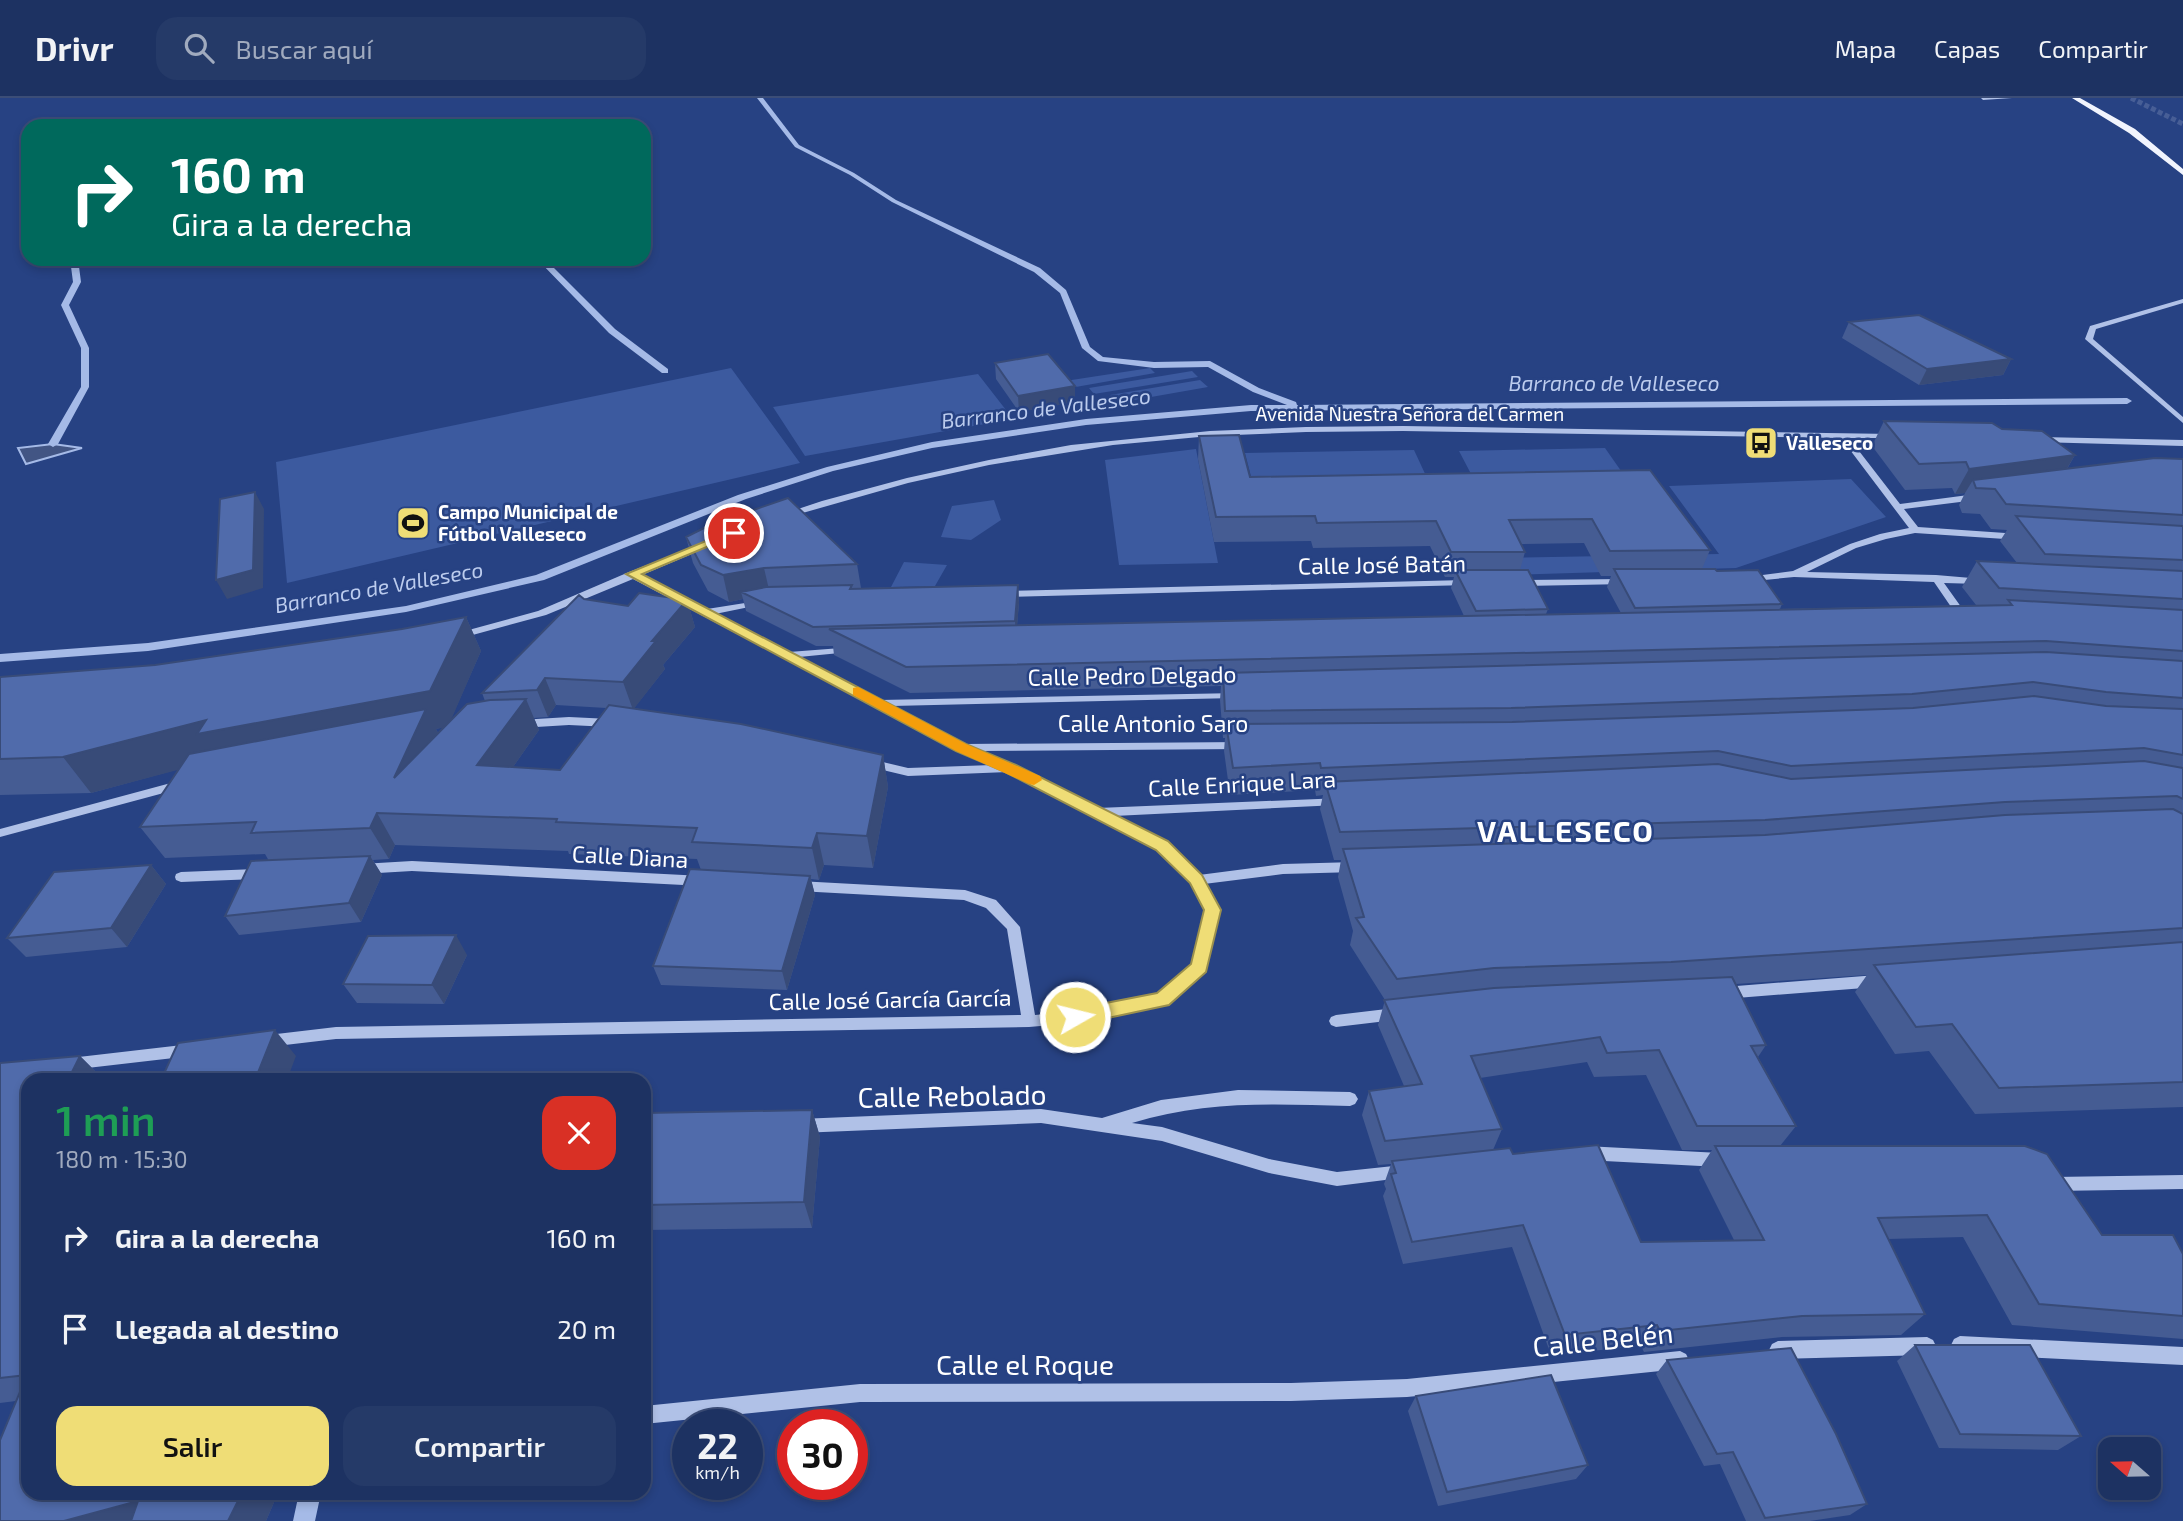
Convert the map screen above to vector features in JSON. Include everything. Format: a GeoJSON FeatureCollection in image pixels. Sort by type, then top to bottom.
{"type":"FeatureCollection","features":[{"type":"Feature","properties":{"kind":"main road"},"geometry":{"type":"LineString","coordinates":[[2075,98],[2114,118],[2156,147],[2183,173]]}},
{"type":"Feature","properties":{"kind":"street"},"geometry":{"type":"LineString","coordinates":[[1983,99],[2010,98]]}},
{"type":"Feature","properties":{"kind":"street"},"geometry":{"type":"LineString","coordinates":[[2183,301],[2093,328],[2089,339],[2183,421]]}},
{"type":"Feature","properties":{"kind":"street","name":"Avenida Nuestra Señora del Carmen"},"geometry":{"type":"LineString","coordinates":[[772,519],[858,492],[977,465],[1114,442],[1251,431],[1345,428],[1909,436]]}},
{"type":"Feature","properties":{"kind":"street"},"geometry":{"type":"LineString","coordinates":[[1843,435],[1915,530]]}},
{"type":"Feature","properties":{"kind":"street"},"geometry":{"type":"LineString","coordinates":[[2031,439],[2183,443]]}},
{"type":"Feature","properties":{"kind":"street"},"geometry":{"type":"LineString","coordinates":[[1900,508],[1991,495]]}},
{"type":"Feature","properties":{"kind":"street"},"geometry":{"type":"LineString","coordinates":[[1794,574],[1833,553],[1893,533],[1915,530],[2036,538]]}},
{"type":"Feature","properties":{"kind":"street"},"geometry":{"type":"LineString","coordinates":[[441,638],[496,628],[542,613],[709,543]]}},
{"type":"Feature","properties":{"kind":"street","name":"Calle José García García"},"geometry":{"type":"LineString","coordinates":[[256,1042],[336,1033],[1029,1021],[1098,1015],[1162,1000],[1199,967],[1212,910],[1196,880],[1162,845],[1011,769],[961,747],[709,612],[632,574]]}},
{"type":"Feature","properties":{"kind":"street"},"geometry":{"type":"LineString","coordinates":[[1732,581],[1794,574],[1991,581]]}},
{"type":"Feature","properties":{"kind":"street"},"geometry":{"type":"LineString","coordinates":[[1936,578],[1959,620],[1979,619]]}},
{"type":"Feature","properties":{"kind":"street"},"geometry":{"type":"LineString","coordinates":[[1506,583],[1636,582]]}},
{"type":"Feature","properties":{"kind":"street","name":"Calle José Batán"},"geometry":{"type":"LineString","coordinates":[[988,594],[1479,583]]}},
{"type":"Feature","properties":{"kind":"street"},"geometry":{"type":"LineString","coordinates":[[709,612],[770,600]]}},
{"type":"Feature","properties":{"kind":"street"},"geometry":{"type":"LineString","coordinates":[[790,655],[867,649]]}},
{"type":"Feature","properties":{"kind":"street","name":"Calle Pedro Delgado"},"geometry":{"type":"LineString","coordinates":[[880,703],[1245,694]]}},
{"type":"Feature","properties":{"kind":"street"},"geometry":{"type":"LineString","coordinates":[[504,725],[569,721],[620,725]]}},
{"type":"Feature","properties":{"kind":"street","name":"Calle Antonio Saro"},"geometry":{"type":"LineString","coordinates":[[961,747],[1252,745]]}},
{"type":"Feature","properties":{"kind":"street"},"geometry":{"type":"LineString","coordinates":[[854,759],[908,772],[1011,769]]}},
{"type":"Feature","properties":{"kind":"street"},"geometry":{"type":"LineString","coordinates":[[0,833],[196,780]]}},
{"type":"Feature","properties":{"kind":"street","name":"Calle Enrique Lara"},"geometry":{"type":"LineString","coordinates":[[1097,812],[1351,800]]}},
{"type":"Feature","properties":{"kind":"street","name":"Calle Diana"},"geometry":{"type":"LineString","coordinates":[[344,870],[412,866],[716,882]]}},
{"type":"Feature","properties":{"kind":"street"},"geometry":{"type":"LineString","coordinates":[[1196,880],[1283,869],[1369,866]]}},
{"type":"Feature","properties":{"kind":"street"},"geometry":{"type":"LineString","coordinates":[[181,877],[276,873]]}},
{"type":"Feature","properties":{"kind":"street"},"geometry":{"type":"LineString","coordinates":[[785,886],[965,895],[990,904],[1013,927],[1029,1021]]}},
{"type":"Feature","properties":{"kind":"street"},"geometry":{"type":"LineString","coordinates":[[1710,994],[1896,980]]}},
{"type":"Feature","properties":{"kind":"street"},"geometry":{"type":"LineString","coordinates":[[1336,1021],[1417,1012]]}},
{"type":"Feature","properties":{"kind":"street"},"geometry":{"type":"LineString","coordinates":[[54,1066],[202,1049]]}},
{"type":"Feature","properties":{"kind":"street"},"geometry":{"type":"LineString","coordinates":[[1098,1126],[1161,1107],[1238,1097],[1350,1099]]}},
{"type":"Feature","properties":{"kind":"street","name":"Calle Rebolado"},"geometry":{"type":"LineString","coordinates":[[778,1127],[1041,1116],[1162,1133],[1269,1166],[1337,1179]]}},
{"type":"Feature","properties":{"kind":"street"},"geometry":{"type":"LineString","coordinates":[[1565,1155],[1592,1152],[1690,1160],[1731,1160]]}},
{"type":"Feature","properties":{"kind":"street"},"geometry":{"type":"LineString","coordinates":[[1337,1179],[1419,1171]]}},
{"type":"Feature","properties":{"kind":"street"},"geometry":{"type":"LineString","coordinates":[[2043,1178],[2053,1184],[2183,1182]]}},
{"type":"Feature","properties":{"kind":"street"},"geometry":{"type":"LineString","coordinates":[[1755,1352],[1984,1345],[2183,1356]]}},
{"type":"Feature","properties":{"kind":"street","name":"Calle Belén"},"geometry":{"type":"LineString","coordinates":[[1407,1388],[1699,1358]]}},
{"type":"Feature","properties":{"kind":"street","name":"Calle el Roque"},"geometry":{"type":"LineString","coordinates":[[651,1414],[860,1393],[1290,1392],[1407,1388]]}},
{"type":"Feature","properties":{"kind":"shaded area","name":"Campo Municipal de Fútbol Valleseco"},"geometry":{"type":"Polygon","coordinates":[[[731,368],[800,463],[287,583],[276,462],[731,368]]]}},
{"type":"Feature","properties":{"kind":"shaded area"},"geometry":{"type":"Polygon","coordinates":[[[1150,368],[1155,373],[1070,388],[1065,381],[1150,368]]]}},
{"type":"Feature","properties":{"kind":"shaded area"},"geometry":{"type":"Polygon","coordinates":[[[1192,371],[1198,377],[1094,394],[1089,388],[1192,371]]]}},
{"type":"Feature","properties":{"kind":"shaded area"},"geometry":{"type":"Polygon","coordinates":[[[978,374],[1013,419],[805,456],[773,407],[978,374]]]}},
{"type":"Feature","properties":{"kind":"shaded area"},"geometry":{"type":"Polygon","coordinates":[[[1200,380],[1208,387],[1117,403],[1110,395],[1200,380]]]}},
{"type":"Feature","properties":{"kind":"shaded area"},"geometry":{"type":"Polygon","coordinates":[[[53,444],[82,448],[26,464],[18,448],[53,444]]]}},
{"type":"Feature","properties":{"kind":"shaded area"},"geometry":{"type":"Polygon","coordinates":[[[1605,448],[1633,488],[1480,491],[1459,451],[1605,448]]]}},
{"type":"Feature","properties":{"kind":"shaded area"},"geometry":{"type":"Polygon","coordinates":[[[1196,449],[1218,563],[1119,565],[1105,460],[1196,449]]]}},
{"type":"Feature","properties":{"kind":"shaded area"},"geometry":{"type":"Polygon","coordinates":[[[1414,450],[1434,493],[1256,496],[1245,453],[1414,450]]]}},
{"type":"Feature","properties":{"kind":"shaded area"},"geometry":{"type":"Polygon","coordinates":[[[1851,479],[1886,517],[1736,568],[1445,577],[1441,559],[1719,554],[1669,486],[1851,479]]]}},
{"type":"Feature","properties":{"kind":"shaded area"},"geometry":{"type":"Polygon","coordinates":[[[994,500],[1001,520],[971,540],[941,537],[952,506],[994,500]]]}},
{"type":"Feature","properties":{"kind":"shaded area"},"geometry":{"type":"Polygon","coordinates":[[[904,562],[947,565],[935,586],[891,587],[904,562]]]}},
{"type":"Feature","properties":{"kind":"building"},"geometry":{"type":"Polygon","coordinates":[[[1919,315],[2011,359],[1927,369],[1849,322],[1919,315]]]}},
{"type":"Feature","properties":{"kind":"building"},"geometry":{"type":"Polygon","coordinates":[[[1048,354],[1075,386],[1018,396],[995,363],[1048,354]]]}},
{"type":"Feature","properties":{"kind":"building"},"geometry":{"type":"Polygon","coordinates":[[[1884,421],[1992,423],[2002,429],[2042,431],[2075,455],[1969,469],[1966,462],[1919,464],[1884,421]]]}},
{"type":"Feature","properties":{"kind":"building"},"geometry":{"type":"Polygon","coordinates":[[[1239,435],[1250,477],[1650,470],[1710,550],[1610,551],[1592,519],[1509,520],[1525,552],[1451,552],[1436,521],[1317,523],[1315,516],[1216,517],[1199,436],[1239,435]]]}},
{"type":"Feature","properties":{"kind":"building"},"geometry":{"type":"Polygon","coordinates":[[[2155,458],[2183,459],[2183,515],[2006,504],[1995,489],[1976,488],[1973,480],[2155,458]]]}},
{"type":"Feature","properties":{"kind":"building"},"geometry":{"type":"Polygon","coordinates":[[[255,492],[253,570],[216,580],[220,499],[255,492]]]}},
{"type":"Feature","properties":{"kind":"building"},"geometry":{"type":"Polygon","coordinates":[[[788,498],[857,564],[764,568],[723,575],[701,565],[686,537],[710,525],[788,498]]]}},
{"type":"Feature","properties":{"kind":"building"},"geometry":{"type":"Polygon","coordinates":[[[2016,516],[2183,526],[2183,560],[2045,554],[2016,516]]]}},
{"type":"Feature","properties":{"kind":"building"},"geometry":{"type":"Polygon","coordinates":[[[1977,561],[2183,571],[2183,599],[1999,588],[1977,561]]]}},
{"type":"Feature","properties":{"kind":"building"},"geometry":{"type":"Polygon","coordinates":[[[1614,569],[1758,570],[1782,604],[1635,608],[1614,569]]]}},
{"type":"Feature","properties":{"kind":"building"},"geometry":{"type":"Polygon","coordinates":[[[1455,570],[1528,570],[1548,609],[1476,611],[1455,570]]]}},
{"type":"Feature","properties":{"kind":"building"},"geometry":{"type":"Polygon","coordinates":[[[852,585],[850,589],[1018,585],[1015,621],[813,627],[741,592],[766,587],[852,585]]]}},
{"type":"Feature","properties":{"kind":"building"},"geometry":{"type":"Polygon","coordinates":[[[639,593],[687,600],[652,641],[656,641],[623,682],[545,678],[537,690],[482,693],[579,595],[584,599],[628,606],[639,593]]]}},
{"type":"Feature","properties":{"kind":"building"},"geometry":{"type":"Polygon","coordinates":[[[2008,600],[2183,610],[2183,651],[2046,641],[906,667],[829,629],[2012,605],[2008,600]]]}},
{"type":"Feature","properties":{"kind":"building"},"geometry":{"type":"Polygon","coordinates":[[[466,617],[430,691],[197,734],[206,720],[63,757],[0,759],[0,677],[155,665],[466,617]]]}},
{"type":"Feature","properties":{"kind":"building"},"geometry":{"type":"Polygon","coordinates":[[[2046,652],[2183,661],[2183,698],[2106,692],[2033,682],[1912,694],[1511,708],[1225,711],[1223,673],[2046,652]]]}},
{"type":"Feature","properties":{"kind":"building"},"geometry":{"type":"Polygon","coordinates":[[[2034,696],[2106,706],[2183,709],[2183,755],[2144,748],[1791,766],[1718,751],[1321,768],[1320,763],[1233,768],[1226,724],[1512,722],[1913,708],[2034,696]]]}},
{"type":"Feature","properties":{"kind":"building"},"geometry":{"type":"Polygon","coordinates":[[[526,699],[477,765],[560,770],[609,705],[741,724],[883,755],[867,836],[817,833],[812,848],[692,842],[697,828],[556,822],[557,819],[377,813],[370,828],[251,833],[256,822],[140,827],[189,754],[426,709],[394,778],[467,704],[526,699]]]}},
{"type":"Feature","properties":{"kind":"building"},"geometry":{"type":"Polygon","coordinates":[[[2144,761],[2183,768],[2183,799],[2177,796],[2005,802],[1765,820],[1340,832],[1325,782],[1718,764],[1791,779],[2144,761]]]}},
{"type":"Feature","properties":{"kind":"building"},"geometry":{"type":"Polygon","coordinates":[[[2173,809],[2183,814],[2183,928],[1671,962],[1494,968],[1397,979],[1356,918],[1364,917],[1343,849],[1765,835],[2005,815],[2173,809]]]}},
{"type":"Feature","properties":{"kind":"building"},"geometry":{"type":"Polygon","coordinates":[[[370,856],[349,903],[225,916],[251,861],[370,856]]]}},
{"type":"Feature","properties":{"kind":"building"},"geometry":{"type":"Polygon","coordinates":[[[151,865],[111,928],[7,938],[54,872],[151,865]]]}},
{"type":"Feature","properties":{"kind":"building"},"geometry":{"type":"Polygon","coordinates":[[[690,869],[810,876],[782,971],[653,966],[690,869]]]}},
{"type":"Feature","properties":{"kind":"building"},"geometry":{"type":"Polygon","coordinates":[[[456,935],[432,985],[343,984],[368,936],[456,935]]]}},
{"type":"Feature","properties":{"kind":"building"},"geometry":{"type":"Polygon","coordinates":[[[2183,942],[2183,1082],[1999,1088],[1952,1024],[1916,1027],[1874,965],[2183,942]]]}},
{"type":"Feature","properties":{"kind":"building"},"geometry":{"type":"Polygon","coordinates":[[[1732,977],[1766,1045],[1751,1046],[1796,1126],[1697,1126],[1659,1050],[1607,1053],[1600,1037],[1471,1056],[1502,1129],[1385,1141],[1369,1091],[1422,1084],[1384,1000],[1494,988],[1732,977]]]}},
{"type":"Feature","properties":{"kind":"building"},"geometry":{"type":"Polygon","coordinates":[[[275,1030],[258,1073],[164,1073],[178,1043],[275,1030]]]}},
{"type":"Feature","properties":{"kind":"building"},"geometry":{"type":"Polygon","coordinates":[[[80,1056],[72,1073],[21,1073],[21,1376],[0,1378],[0,1063],[80,1056]]]}},
{"type":"Feature","properties":{"kind":"building"},"geometry":{"type":"Polygon","coordinates":[[[812,1110],[804,1202],[651,1205],[651,1113],[812,1110]]]}},
{"type":"Feature","properties":{"kind":"building"},"geometry":{"type":"Polygon","coordinates":[[[1598,1145],[1641,1242],[1764,1240],[1715,1146],[2025,1146],[2047,1154],[2102,1235],[2173,1235],[2183,1254],[2183,1316],[2039,1304],[1987,1215],[1878,1218],[1925,1314],[1802,1316],[1660,1331],[1657,1325],[1565,1335],[1523,1225],[1412,1242],[1391,1174],[1396,1173],[1392,1161],[1510,1148],[1513,1154],[1598,1145]]]}},
{"type":"Feature","properties":{"kind":"building"},"geometry":{"type":"Polygon","coordinates":[[[1915,1345],[2030,1345],[2081,1436],[1960,1434],[1915,1345]]]}},
{"type":"Feature","properties":{"kind":"building"},"geometry":{"type":"Polygon","coordinates":[[[1791,1348],[1836,1434],[1867,1504],[1765,1518],[1733,1452],[1717,1454],[1667,1360],[1791,1348]]]}},
{"type":"Feature","properties":{"kind":"building"},"geometry":{"type":"Polygon","coordinates":[[[1551,1375],[1588,1465],[1447,1492],[1416,1396],[1551,1375]]]}},
{"type":"Feature","properties":{"kind":"building"},"geometry":{"type":"Polygon","coordinates":[[[21,1389],[21,1500],[238,1500],[228,1521],[131,1521],[138,1501],[64,1521],[0,1521],[0,1440],[21,1389]]]}},
{"type":"Feature","properties":{"kind":"waterway"},"geometry":{"type":"LineString","coordinates":[[760,98],[797,146],[852,174],[894,201],[1037,270],[1063,292],[1086,348],[1101,359],[1154,365],[1210,364],[1256,390],[1293,404]]}},
{"type":"Feature","properties":{"kind":"waterway"},"geometry":{"type":"LineString","coordinates":[[53,444],[85,387],[85,348],[65,305],[77,282],[75,266]]}},
{"type":"Feature","properties":{"kind":"waterway"},"geometry":{"type":"LineString","coordinates":[[548,266],[612,331],[665,371]]}},
{"type":"Feature","properties":{"kind":"waterway","name":"Barranco de Valleseco"},"geometry":{"type":"LineString","coordinates":[[0,658],[148,647],[406,609],[540,578],[742,497],[830,469],[932,445],[1086,422],[1251,408],[2127,401]]}},
{"type":"Feature","properties":{"kind":"waterway"},"geometry":{"type":"LineString","coordinates":[[304,1521],[308,1500]]}},
{"type":"Feature","properties":{"kind":"tunnel"},"geometry":{"type":"LineString","coordinates":[[2131,98],[2183,124]]}},
{"type":"Feature","properties":{"kind":"slow traffic"},"geometry":{"type":"LineString","coordinates":[[858,691],[961,747],[1034,780]]}},
{"type":"Feature","properties":{"kind":"place","name":"Valleseco"},"geometry":{"type":"Point","coordinates":[1761,443]}},
{"type":"Feature","properties":{"kind":"place","name":"Campo Municipal de Fútbol Valleseco"},"geometry":{"type":"Point","coordinates":[413,523]}},
{"type":"Feature","properties":{"kind":"district","name":"VALLESECO"},"geometry":{"type":"Point","coordinates":[1566,832]}},
{"type":"Feature","properties":{"kind":"route"},"geometry":{"type":"LineString","coordinates":[[734,533],[632,574],[709,612],[961,747],[1011,769],[1162,845],[1196,880],[1212,910],[1199,967],[1162,1000],[1098,1015],[1075,1017]]}}]}
